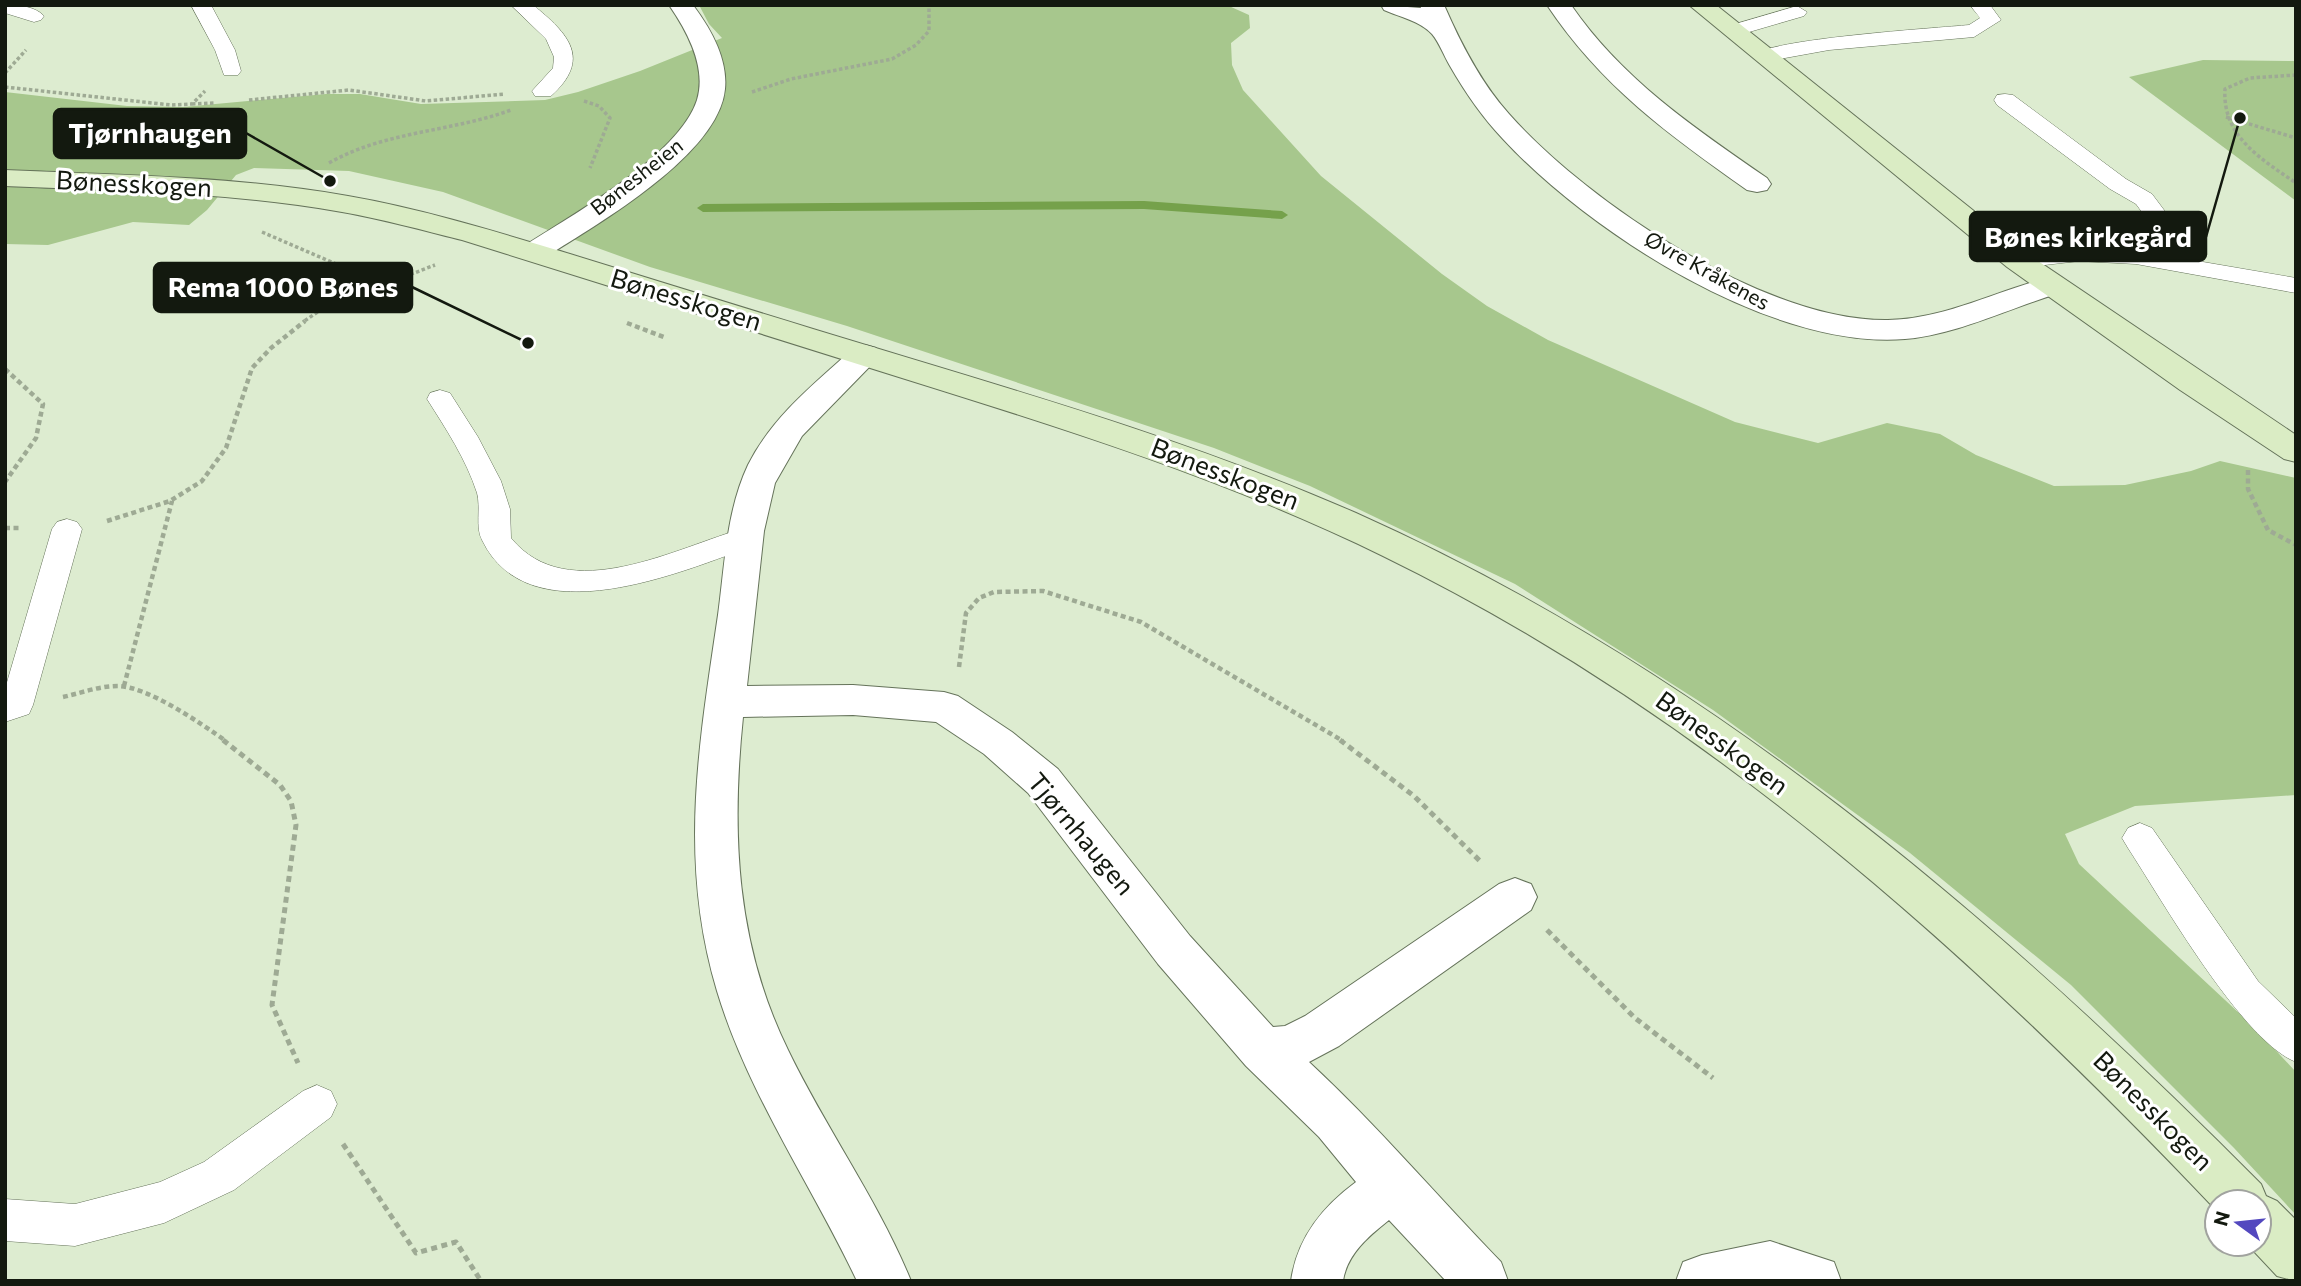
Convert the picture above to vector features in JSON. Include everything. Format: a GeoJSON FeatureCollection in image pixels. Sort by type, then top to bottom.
{"type":"FeatureCollection","features":[{"type":"Feature","properties":{"kind":"main road"},"geometry":{"type":"LineString","coordinates":[[1701,5],[2018,261],[2296,452]]}},
{"type":"Feature","properties":{"kind":"main road","name":"Bønesskogen"},"geometry":{"type":"LineString","coordinates":[[5,178],[245,190],[285,195],[366,208],[534,252],[1214,467],[1387,541],[1552,629],[1684,714],[1847,836],[2071,1030],[2229,1188]]}},
{"type":"Feature","properties":{"kind":"main road"},"geometry":{"type":"LineString","coordinates":[[2273,1233],[2296,1257]]}},
{"type":"Feature","properties":{"kind":"street","name":"Bønesheien"},"geometry":{"type":"LineString","coordinates":[[534,252],[638,181],[672,154],[697,125],[706,109],[713,86],[710,66],[694,23],[681,5]]}},
{"type":"Feature","properties":{"kind":"street","name":"Øvre Kråkenes"},"geometry":{"type":"LineString","coordinates":[[1393,5],[1431,21],[1437,18],[1463,70],[1501,121],[1548,168],[1600,209],[1669,254],[1773,308],[1837,326],[1885,330],[1958,320],[2052,285]]}},
{"type":"Feature","properties":{"kind":"street"},"geometry":{"type":"LineString","coordinates":[[1559,5],[1615,77],[1668,121],[1757,184]]}},
{"type":"Feature","properties":{"kind":"street"},"geometry":{"type":"LineString","coordinates":[[865,355],[808,407],[769,460],[758,482],[745,538],[723,702],[712,822],[722,930],[741,994],[770,1064],[885,1281]]}},
{"type":"Feature","properties":{"kind":"street","name":"Tjørnhaugen"},"geometry":{"type":"LineString","coordinates":[[723,702],[853,701],[944,707],[998,743],[1043,781],[1174,950],[1263,1050],[1336,1121],[1393,1187],[1482,1281]]}},
{"type":"Feature","properties":{"kind":"street"},"geometry":{"type":"LineString","coordinates":[[1263,1050],[1290,1048],[1322,1031],[1515,897]]}},
{"type":"Feature","properties":{"kind":"street"},"geometry":{"type":"LineString","coordinates":[[1317,1281],[1323,1252],[1360,1210],[1393,1187]]}},
{"type":"Feature","properties":{"kind":"street"},"geometry":{"type":"LineString","coordinates":[[1702,1281],[1770,1267],[1815,1281]]}},
{"type":"Feature","properties":{"kind":"lane"},"geometry":{"type":"LineString","coordinates":[[201,5],[225,50],[231,71]]}},
{"type":"Feature","properties":{"kind":"lane"},"geometry":{"type":"LineString","coordinates":[[521,5],[565,50],[567,62],[563,74],[542,91]]}},
{"type":"Feature","properties":{"kind":"lane"},"geometry":{"type":"LineString","coordinates":[[1763,56],[1829,44],[1973,31],[1991,20],[1980,5]]}},
{"type":"Feature","properties":{"kind":"lane"},"geometry":{"type":"LineString","coordinates":[[5,7],[34,16]]}},
{"type":"Feature","properties":{"kind":"lane"},"geometry":{"type":"LineString","coordinates":[[1732,30],[1797,12]]}},
{"type":"Feature","properties":{"kind":"lane"},"geometry":{"type":"LineString","coordinates":[[2003,104],[2144,199],[2194,266]]}},
{"type":"Feature","properties":{"kind":"lane"},"geometry":{"type":"LineString","coordinates":[[2018,261],[2079,254],[2136,257],[2296,286]]}},
{"type":"Feature","properties":{"kind":"lane"},"geometry":{"type":"LineString","coordinates":[[440,399],[462,431],[483,477],[495,509],[495,535],[509,556],[532,573],[565,581],[613,581],[745,538]]}},
{"type":"Feature","properties":{"kind":"lane"},"geometry":{"type":"LineString","coordinates":[[11,707],[67,529]]}},
{"type":"Feature","properties":{"kind":"lane"},"geometry":{"type":"LineString","coordinates":[[2140,838],[2245,993],[2296,1044]]}},
{"type":"Feature","properties":{"kind":"lane"},"geometry":{"type":"LineString","coordinates":[[5,1220],[75,1225],[164,1202],[219,1176],[317,1104]]}},
{"type":"Feature","properties":{"kind":"path"},"geometry":{"type":"LineString","coordinates":[[706,109],[791,79],[892,59],[916,45],[929,31],[929,5]]}},
{"type":"Feature","properties":{"kind":"path"},"geometry":{"type":"LineString","coordinates":[[192,104],[231,71]]}},
{"type":"Feature","properties":{"kind":"path"},"geometry":{"type":"LineString","coordinates":[[2296,75],[2258,76],[2238,80],[2225,89],[2222,105],[2225,116],[2239,138],[2261,159],[2296,183]]}},
{"type":"Feature","properties":{"kind":"path"},"geometry":{"type":"LineString","coordinates":[[5,87],[145,103],[222,103]]}},
{"type":"Feature","properties":{"kind":"path"},"geometry":{"type":"LineString","coordinates":[[244,100],[333,90],[368,91],[426,101],[542,91],[599,106],[610,118],[589,171]]}},
{"type":"Feature","properties":{"kind":"path"},"geometry":{"type":"LineString","coordinates":[[285,195],[334,159],[354,150],[489,120],[518,107],[542,91]]}},
{"type":"Feature","properties":{"kind":"path"},"geometry":{"type":"LineString","coordinates":[[2225,116],[2296,138]]}},
{"type":"Feature","properties":{"kind":"path"},"geometry":{"type":"LineString","coordinates":[[5,528],[67,529],[135,513],[172,500],[211,475],[228,444],[250,370],[348,290],[349,277],[336,264],[282,239],[229,222],[227,210],[245,190]]}},
{"type":"Feature","properties":{"kind":"path"},"geometry":{"type":"LineString","coordinates":[[348,290],[362,293],[412,273]]}},
{"type":"Feature","properties":{"kind":"path"},"geometry":{"type":"LineString","coordinates":[[5,369],[43,404],[41,422],[29,454],[15,467],[5,482]]}},
{"type":"Feature","properties":{"kind":"path"},"geometry":{"type":"LineString","coordinates":[[2248,462],[2248,489],[2269,530],[2296,545]]}},
{"type":"Feature","properties":{"kind":"path"},"geometry":{"type":"LineString","coordinates":[[124,686],[172,500]]}},
{"type":"Feature","properties":{"kind":"path"},"geometry":{"type":"LineString","coordinates":[[944,707],[957,681],[966,613],[979,598],[1008,589],[1026,589],[1121,615],[1160,632],[1354,748],[1422,804],[1601,987],[1713,1078]]}},
{"type":"Feature","properties":{"kind":"path"},"geometry":{"type":"LineString","coordinates":[[11,707],[124,686],[157,698],[214,733],[271,776],[290,798],[296,825],[272,1005],[317,1104],[416,1253],[456,1242],[481,1281]]}},
{"type":"Feature","properties":{"kind":"green space"},"geometry":{"type":"Polygon","coordinates":[[[699,5],[1229,6],[1249,15],[1250,28],[1231,43],[1232,65],[1243,90],[1321,176],[1442,274],[1487,306],[1548,340],[1735,422],[1818,443],[1887,423],[1940,434],[1976,455],[2054,486],[2125,485],[2191,471],[2220,461],[2296,478],[2296,795],[2135,806],[2065,834],[2079,864],[2254,1027],[2296,1072],[2296,1215],[2234,1148],[2071,985],[1910,853],[1713,710],[1515,584],[1310,486],[1214,448],[847,326],[650,267],[443,192],[349,171],[254,168],[236,175],[207,210],[189,225],[133,222],[48,245],[5,244],[5,92],[127,106],[183,107],[326,94],[360,94],[421,104],[545,100],[640,71],[722,38],[709,24],[699,5]]]}},
{"type":"Feature","properties":{"kind":"green space"},"geometry":{"type":"Polygon","coordinates":[[[2203,60],[2296,61],[2296,201],[2129,77],[2203,60]]]}},
{"type":"Feature","properties":{"kind":"waterway"},"geometry":{"type":"LineString","coordinates":[[703,208],[1144,205],[1282,215]]}},
{"type":"Feature","properties":{"kind":"place","name":"Bønes kirkegård"},"geometry":{"type":"Point","coordinates":[2240,118]}},
{"type":"Feature","properties":{"kind":"place","name":"Tjørnhaugen"},"geometry":{"type":"Point","coordinates":[330,181]}},
{"type":"Feature","properties":{"kind":"place","name":"Rema 1000 Bønes"},"geometry":{"type":"Point","coordinates":[528,343]}}]}
